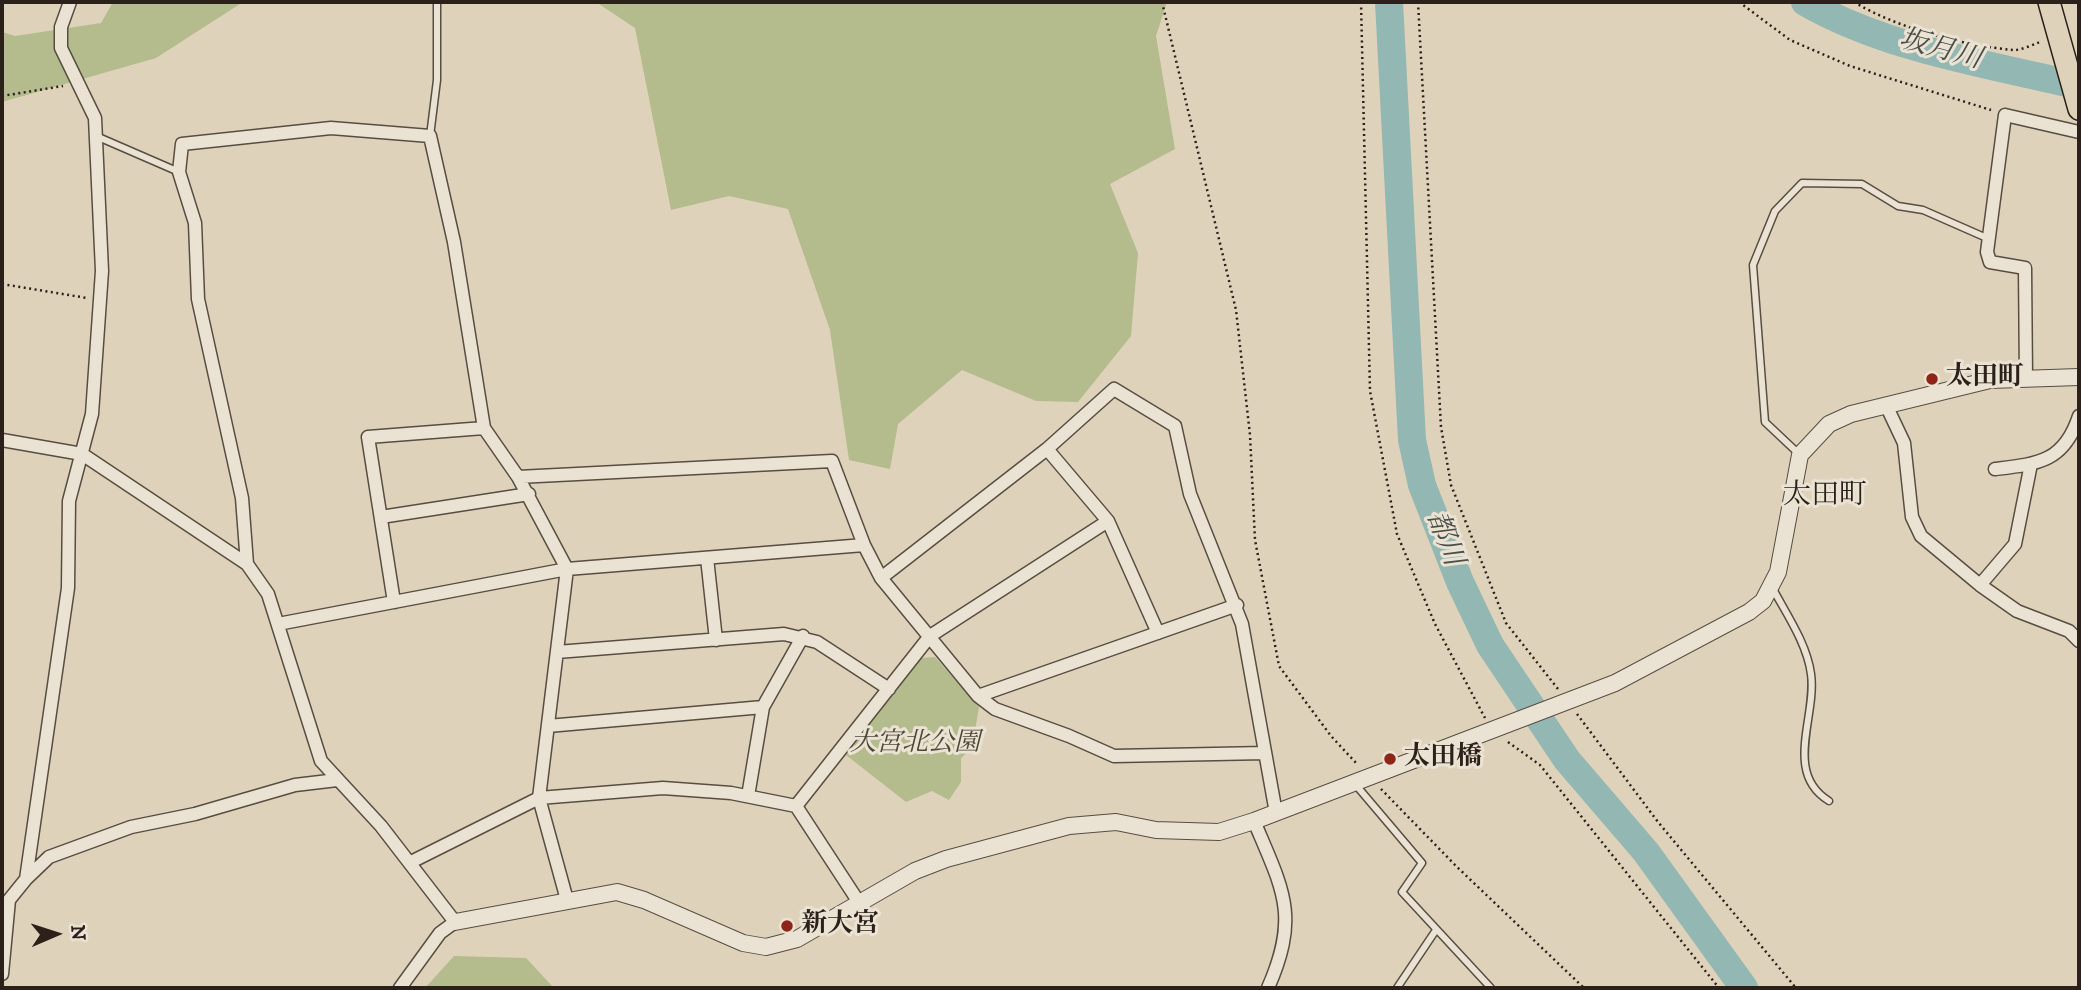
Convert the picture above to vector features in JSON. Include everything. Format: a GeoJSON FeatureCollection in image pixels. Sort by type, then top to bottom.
{"type":"FeatureCollection","features":[{"type":"Feature","properties":{"kind":"highway"},"geometry":{"type":"LineString","coordinates":[[2049,2],[2079,109]]}},
{"type":"Feature","properties":{"kind":"street"},"geometry":{"type":"LineString","coordinates":[[26,879],[68,588],[69,501],[92,414],[102,271],[95,118],[61,48],[61,27],[70,2]]}},
{"type":"Feature","properties":{"kind":"street"},"geometry":{"type":"LineString","coordinates":[[2026,379],[2025,268],[1990,262],[1989,239],[2005,115],[2079,132]]}},
{"type":"Feature","properties":{"kind":"street"},"geometry":{"type":"LineString","coordinates":[[247,565],[243,498],[198,299],[195,223],[179,172],[182,144],[331,128],[430,136],[454,242],[484,428],[529,494],[567,569],[539,798],[566,900]]}},
{"type":"Feature","properties":{"kind":"street"},"geometry":{"type":"LineString","coordinates":[[400,988],[440,933],[455,922],[617,892],[644,900],[743,943],[765,947],[797,939],[915,871],[946,859],[1069,826],[1116,822],[1157,830],[1219,832],[1276,813],[1648,669],[1749,612],[1763,601],[1778,572],[1800,455],[1829,424],[1851,414],[1990,380],[2079,377]]}},
{"type":"Feature","properties":{"kind":"street"},"geometry":{"type":"LineString","coordinates":[[881,578],[1047,449],[1114,388],[1175,425],[1190,494],[1237,605],[1276,813]]}},
{"type":"Feature","properties":{"kind":"street"},"geometry":{"type":"LineString","coordinates":[[1886,405],[1903,443],[1913,517],[1921,536],[1980,585],[2017,611],[2069,631],[2079,641]]}},
{"type":"Feature","properties":{"kind":"street"},"geometry":{"type":"LineString","coordinates":[[1995,468],[2031,464],[2057,454],[2074,432],[2079,416]]}},
{"type":"Feature","properties":{"kind":"street"},"geometry":{"type":"LineString","coordinates":[[394,602],[368,437],[484,428]]}},
{"type":"Feature","properties":{"kind":"street"},"geometry":{"type":"LineString","coordinates":[[2,440],[82,454],[247,565],[268,594],[309,731],[321,761],[411,862],[455,922]]}},
{"type":"Feature","properties":{"kind":"street"},"geometry":{"type":"LineString","coordinates":[[1047,449],[1108,521],[1158,633]]}},
{"type":"Feature","properties":{"kind":"street"},"geometry":{"type":"LineString","coordinates":[[518,477],[832,461],[864,545],[881,578],[978,696],[995,709],[1114,756],[1265,753]]}},
{"type":"Feature","properties":{"kind":"street"},"geometry":{"type":"LineString","coordinates":[[1980,585],[2015,544],[2031,464]]}},
{"type":"Feature","properties":{"kind":"street"},"geometry":{"type":"LineString","coordinates":[[381,517],[529,494]]}},
{"type":"Feature","properties":{"kind":"street"},"geometry":{"type":"LineString","coordinates":[[796,806],[930,636],[1108,521]]}},
{"type":"Feature","properties":{"kind":"street"},"geometry":{"type":"LineString","coordinates":[[278,624],[567,569],[864,545]]}},
{"type":"Feature","properties":{"kind":"street"},"geometry":{"type":"LineString","coordinates":[[707,558],[716,640]]}},
{"type":"Feature","properties":{"kind":"street"},"geometry":{"type":"LineString","coordinates":[[978,696],[1237,605]]}},
{"type":"Feature","properties":{"kind":"street"},"geometry":{"type":"LineString","coordinates":[[557,652],[784,634],[803,636],[889,689]]}},
{"type":"Feature","properties":{"kind":"street"},"geometry":{"type":"LineString","coordinates":[[748,796],[754,746],[763,707],[803,636]]}},
{"type":"Feature","properties":{"kind":"street"},"geometry":{"type":"LineString","coordinates":[[548,726],[763,707]]}},
{"type":"Feature","properties":{"kind":"street"},"geometry":{"type":"LineString","coordinates":[[2,974],[5,902],[49,858],[131,827],[195,814],[295,785],[337,780]]}},
{"type":"Feature","properties":{"kind":"street"},"geometry":{"type":"LineString","coordinates":[[411,862],[539,798],[663,788],[748,796],[796,806],[860,904]]}},
{"type":"Feature","properties":{"kind":"street"},"geometry":{"type":"LineString","coordinates":[[1254,821],[1284,902],[1285,941],[1268,988]]}},
{"type":"Feature","properties":{"kind":"lane"},"geometry":{"type":"LineString","coordinates":[[430,136],[437,80],[437,2]]}},
{"type":"Feature","properties":{"kind":"lane"},"geometry":{"type":"LineString","coordinates":[[96,136],[179,172]]}},
{"type":"Feature","properties":{"kind":"lane"},"geometry":{"type":"LineString","coordinates":[[1800,455],[1765,422],[1753,265],[1775,211],[1802,183],[1862,184],[1898,206],[1923,210],[1989,239]]}},
{"type":"Feature","properties":{"kind":"lane"},"geometry":{"type":"LineString","coordinates":[[1772,587],[1805,653],[1811,673],[1805,765],[1808,780],[1817,794],[1829,801]]}},
{"type":"Feature","properties":{"kind":"lane"},"geometry":{"type":"LineString","coordinates":[[1363,781],[1422,863],[1402,892],[1491,988]]}},
{"type":"Feature","properties":{"kind":"lane"},"geometry":{"type":"LineString","coordinates":[[1397,988],[1436,930]]}},
{"type":"Feature","properties":{"kind":"path"},"geometry":{"type":"LineString","coordinates":[[1162,2],[1236,310],[1250,435],[1255,540],[1279,666],[1363,781],[1584,988]]}},
{"type":"Feature","properties":{"kind":"path"},"geometry":{"type":"LineString","coordinates":[[1361,2],[1370,391],[1397,534],[1435,624],[1492,731],[1540,765],[1719,988]]}},
{"type":"Feature","properties":{"kind":"path"},"geometry":{"type":"LineString","coordinates":[[1418,2],[1441,427],[1451,485],[1506,623],[1658,822],[1797,988]]}},
{"type":"Feature","properties":{"kind":"path"},"geometry":{"type":"LineString","coordinates":[[1739,2],[1790,40],[1850,66],[2005,115]]}},
{"type":"Feature","properties":{"kind":"path"},"geometry":{"type":"LineString","coordinates":[[1854,2],[1877,16],[1943,37],[2017,50],[2059,35]]}},
{"type":"Feature","properties":{"kind":"path"},"geometry":{"type":"LineString","coordinates":[[2,96],[77,83]]}},
{"type":"Feature","properties":{"kind":"path"},"geometry":{"type":"LineString","coordinates":[[2,284],[100,300]]}},
{"type":"Feature","properties":{"kind":"green space"},"geometry":{"type":"Polygon","coordinates":[[[113,2],[243,2],[156,58],[2,102],[2,32],[15,36],[101,23],[113,2]]]}},
{"type":"Feature","properties":{"kind":"green space"},"geometry":{"type":"Polygon","coordinates":[[[596,2],[1167,2],[1156,36],[1175,149],[1110,184],[1138,253],[1131,336],[1078,402],[1036,401],[962,370],[898,424],[890,469],[849,460],[830,330],[788,209],[729,196],[671,210],[635,28],[596,2]]]}},
{"type":"Feature","properties":{"kind":"green space","name":"大宮北公園"},"geometry":{"type":"Polygon","coordinates":[[[935,657],[979,707],[972,748],[961,758],[961,782],[949,800],[932,791],[906,802],[846,755],[920,658],[935,657]]]}},
{"type":"Feature","properties":{"kind":"green space"},"geometry":{"type":"Polygon","coordinates":[[[454,956],[526,958],[554,988],[425,988],[454,956]]]}},
{"type":"Feature","properties":{"kind":"waterway","name":"都川"},"geometry":{"type":"LineString","coordinates":[[1389,2],[1412,440],[1422,485],[1460,582],[1490,645],[1567,760],[1646,852],[1744,988]]}},
{"type":"Feature","properties":{"kind":"waterway","name":"坂月川"},"geometry":{"type":"LineString","coordinates":[[1805,2],[1870,32],[1904,43],[2079,86]]}},
{"type":"Feature","properties":{"kind":"place","name":"太田町"},"geometry":{"type":"Point","coordinates":[1932,379]}},
{"type":"Feature","properties":{"kind":"place","name":"太田橋"},"geometry":{"type":"Point","coordinates":[1390,759]}},
{"type":"Feature","properties":{"kind":"place","name":"新大宮"},"geometry":{"type":"Point","coordinates":[787,926]}},
{"type":"Feature","properties":{"kind":"district","name":"太田町"},"geometry":{"type":"Point","coordinates":[1825,497]}}]}
